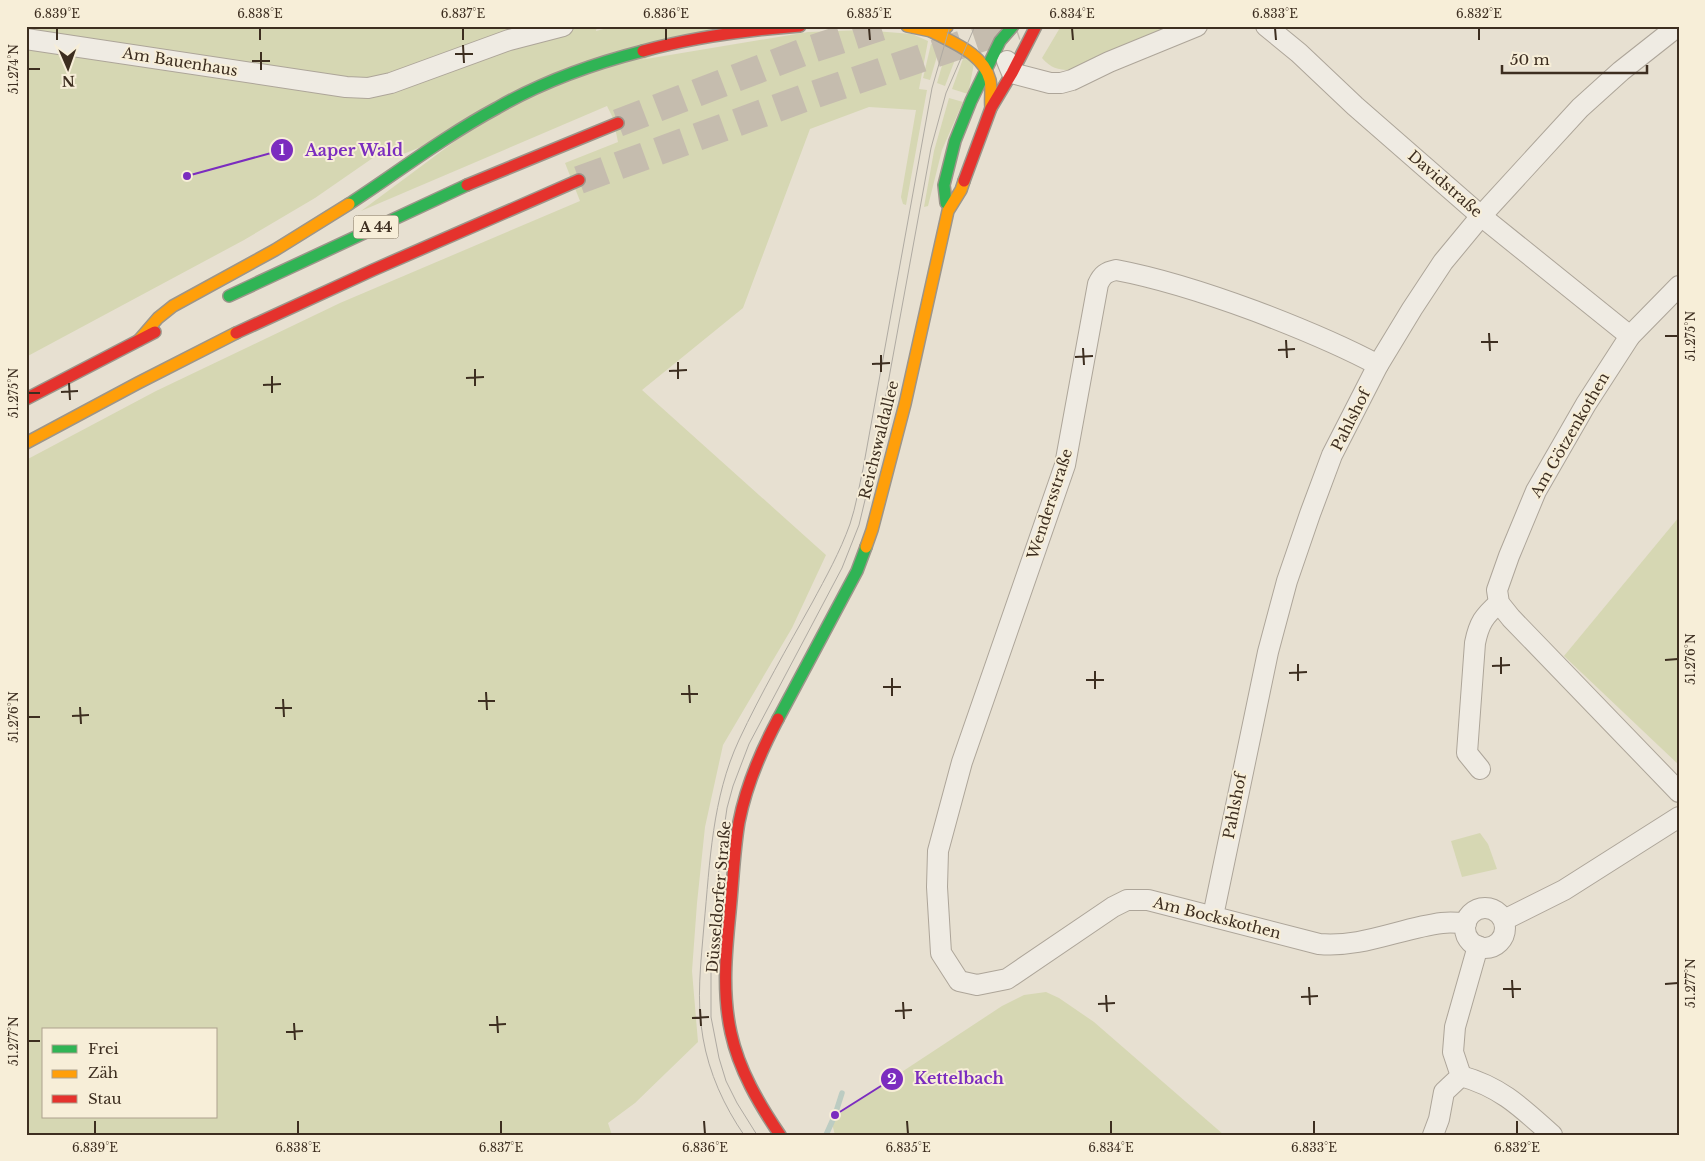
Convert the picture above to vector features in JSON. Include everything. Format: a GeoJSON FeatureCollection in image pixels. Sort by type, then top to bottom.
{"type":"FeatureCollection","features":[{"type":"Feature","properties":{"kind":"main road"},"geometry":{"type":"LineString","coordinates":[[138,340],[158,318],[173,306],[302,235],[450,137],[522,95],[626,54],[724,33],[800,26]]}},
{"type":"Feature","properties":{"kind":"main road"},"geometry":{"type":"LineString","coordinates":[[907,26],[931,31],[974,54],[986,69],[990,85],[991,108]]}},
{"type":"Feature","properties":{"kind":"main road"},"geometry":{"type":"LineString","coordinates":[[931,31],[956,26]]}},
{"type":"Feature","properties":{"kind":"main road","name":"Reichswaldallee"},"geometry":{"type":"LineString","coordinates":[[872,530],[905,404],[948,211],[961,190],[991,108],[1012,73],[1036,26]]}},
{"type":"Feature","properties":{"kind":"main road","name":"Reichswaldallee"},"geometry":{"type":"LineString","coordinates":[[948,211],[944,185],[955,141],[986,69],[1000,42],[1012,28]]}},
{"type":"Feature","properties":{"kind":"main road","name":"A 44"},"geometry":{"type":"LineString","coordinates":[[219,301],[472,183],[618,123]]}},
{"type":"Feature","properties":{"kind":"main road","name":"A 44"},"geometry":{"type":"LineString","coordinates":[[26,443],[121,391],[250,326],[579,180]]}},
{"type":"Feature","properties":{"kind":"main road"},"geometry":{"type":"LineString","coordinates":[[26,399],[165,327]]}},
{"type":"Feature","properties":{"kind":"main road","name":"Düsseldorfer Straße"},"geometry":{"type":"LineString","coordinates":[[780,1135],[747,1079],[735,1049],[728,1019],[726,986],[729,930],[740,822],[748,791],[768,738],[858,571],[872,530]]}},
{"type":"Feature","properties":{"kind":"street","name":"Am Bauenhaus"},"geometry":{"type":"LineString","coordinates":[[26,39],[346,87],[368,88],[391,83],[509,40],[563,26]]}},
{"type":"Feature","properties":{"kind":"street"},"geometry":{"type":"LineString","coordinates":[[1012,28],[1007,61],[1012,73],[1050,83],[1061,83],[1197,26]]}},
{"type":"Feature","properties":{"kind":"street","name":"Davidstraße"},"geometry":{"type":"LineString","coordinates":[[1266,26],[1299,53],[1355,106],[1481,216],[1630,336]]}},
{"type":"Feature","properties":{"kind":"street","name":"Pahlshof"},"geometry":{"type":"LineString","coordinates":[[1214,916],[1268,652],[1288,581],[1332,456],[1378,365],[1443,262],[1481,216],[1580,108],[1621,71],[1678,26]]}},
{"type":"Feature","properties":{"kind":"street","name":"Wendersstraße"},"geometry":{"type":"LineString","coordinates":[[959,981],[941,953],[937,888],[938,852],[962,762],[1066,465],[1100,278],[1106,272],[1116,270],[1200,291],[1286,323],[1358,354],[1378,365]]}},
{"type":"Feature","properties":{"kind":"street","name":"Am Götzenkothen"},"geometry":{"type":"LineString","coordinates":[[1499,603],[1498,590],[1509,556],[1536,491],[1576,420],[1630,336],[1679,286]]}},
{"type":"Feature","properties":{"kind":"street"},"geometry":{"type":"LineString","coordinates":[[1480,769],[1467,753],[1475,643],[1478,628],[1485,616],[1499,603],[1679,792]]}},
{"type":"Feature","properties":{"kind":"street"},"geometry":{"type":"LineString","coordinates":[[1504,920],[1564,890],[1679,817]]}},
{"type":"Feature","properties":{"kind":"street","name":"Am Bockskothen"},"geometry":{"type":"LineString","coordinates":[[959,981],[977,985],[1007,979],[1113,907],[1127,900],[1148,900],[1319,944],[1336,946],[1443,923],[1466,923]]}},
{"type":"Feature","properties":{"kind":"street"},"geometry":{"type":"LineString","coordinates":[[1482,908],[1496,911],[1504,920],[1505,928],[1501,940],[1491,947],[1478,946],[1469,939],[1466,923],[1472,914],[1482,908]]}},
{"type":"Feature","properties":{"kind":"street"},"geometry":{"type":"LineString","coordinates":[[1461,1076],[1453,1052],[1455,1027],[1478,946]]}},
{"type":"Feature","properties":{"kind":"street"},"geometry":{"type":"LineString","coordinates":[[1432,1135],[1444,1092],[1461,1076]]}},
{"type":"Feature","properties":{"kind":"street"},"geometry":{"type":"LineString","coordinates":[[1461,1076],[1478,1081],[1512,1099],[1552,1135]]}},
{"type":"Feature","properties":{"kind":"green space"},"geometry":{"type":"Polygon","coordinates":[[[26,26],[597,26],[596,31],[615,26],[728,26],[393,158],[380,153],[315,198],[244,240],[26,357],[26,26]]]}},
{"type":"Feature","properties":{"kind":"green space"},"geometry":{"type":"Polygon","coordinates":[[[1061,26],[1188,26],[1071,70],[1062,70],[1048,64],[1042,58],[1061,26]]]}},
{"type":"Feature","properties":{"kind":"green space"},"geometry":{"type":"Polygon","coordinates":[[[862,30],[912,34],[928,41],[919,89],[927,90],[906,205],[903,204],[901,197],[916,110],[869,107],[810,129],[743,308],[642,390],[826,555],[792,628],[723,745],[705,827],[697,903],[692,971],[698,1042],[635,1103],[608,1123],[612,1135],[26,1135],[26,460],[156,391],[340,303],[580,201],[565,163],[618,142],[613,118],[607,106],[361,211],[474,127],[610,65],[808,32],[862,30]]]}},
{"type":"Feature","properties":{"kind":"green space"},"geometry":{"type":"Polygon","coordinates":[[[931,44],[940,46],[930,80],[923,78],[931,44]]]}},
{"type":"Feature","properties":{"kind":"green space"},"geometry":{"type":"Polygon","coordinates":[[[947,48],[958,52],[945,86],[937,83],[947,48]]]}},
{"type":"Feature","properties":{"kind":"green space"},"geometry":{"type":"Polygon","coordinates":[[[964,56],[974,64],[968,94],[952,89],[964,56]]]}},
{"type":"Feature","properties":{"kind":"green space"},"geometry":{"type":"Polygon","coordinates":[[[949,98],[963,102],[942,150],[928,206],[924,207],[934,151],[949,98]]]}},
{"type":"Feature","properties":{"kind":"green space"},"geometry":{"type":"Polygon","coordinates":[[[1679,517],[1679,765],[1564,656],[1679,517]]]}},
{"type":"Feature","properties":{"kind":"green space"},"geometry":{"type":"Polygon","coordinates":[[[1480,833],[1488,844],[1497,869],[1462,877],[1451,841],[1480,833]]]}},
{"type":"Feature","properties":{"kind":"green space"},"geometry":{"type":"Polygon","coordinates":[[[1046,992],[1059,998],[1094,1022],[1224,1135],[835,1135],[831,1120],[850,1106],[1002,1006],[1024,995],[1046,992]]]}},
{"type":"Feature","properties":{"kind":"waterway"},"geometry":{"type":"LineString","coordinates":[[826,1135],[842,1093]]}},
{"type":"Feature","properties":{"kind":"tunnel"},"geometry":{"type":"LineString","coordinates":[[618,123],[809,50],[883,26]]}},
{"type":"Feature","properties":{"kind":"tunnel"},"geometry":{"type":"LineString","coordinates":[[579,180],[810,96],[1016,26]]}},
{"type":"Feature","properties":{"kind":"tram line"},"geometry":{"type":"LineString","coordinates":[[744,1135],[730,1113],[713,1076],[701,1024],[699,995],[702,953],[711,854],[718,807],[730,762],[739,740],[832,564],[852,517],[863,469],[932,88],[950,26]]}},
{"type":"Feature","properties":{"kind":"tram line"},"geometry":{"type":"LineString","coordinates":[[757,1135],[726,1081],[719,1058],[711,1017],[711,968],[720,856],[727,808],[749,744],[842,568],[859,525],[872,471],[931,148],[946,93],[975,26]]}},
{"type":"Feature","properties":{"kind":"traffic: fast"},"geometry":{"type":"LineString","coordinates":[[946,203],[944,185],[955,141],[971,101],[1000,41],[1013,26]]}},
{"type":"Feature","properties":{"kind":"traffic: fast"},"geometry":{"type":"LineString","coordinates":[[349,204],[459,130],[514,99],[568,75],[643,51]]}},
{"type":"Feature","properties":{"kind":"traffic: fast"},"geometry":{"type":"LineString","coordinates":[[229,296],[467,185]]}},
{"type":"Feature","properties":{"kind":"traffic: fast"},"geometry":{"type":"LineString","coordinates":[[778,719],[857,571],[866,547]]}},
{"type":"Feature","properties":{"kind":"traffic: slow"},"geometry":{"type":"LineString","coordinates":[[907,26],[931,31],[947,27]]}},
{"type":"Feature","properties":{"kind":"traffic: slow"},"geometry":{"type":"LineString","coordinates":[[931,31],[966,50],[981,63],[990,80],[991,108]]}},
{"type":"Feature","properties":{"kind":"traffic: slow"},"geometry":{"type":"LineString","coordinates":[[866,547],[905,404],[948,211],[961,190],[964,181]]}},
{"type":"Feature","properties":{"kind":"traffic: slow"},"geometry":{"type":"LineString","coordinates":[[139,340],[158,318],[173,306],[275,250],[349,204]]}},
{"type":"Feature","properties":{"kind":"traffic: slow"},"geometry":{"type":"LineString","coordinates":[[26,443],[236,333]]}},
{"type":"Feature","properties":{"kind":"traffic: jam"},"geometry":{"type":"LineString","coordinates":[[643,51],[721,35],[800,26]]}},
{"type":"Feature","properties":{"kind":"traffic: jam"},"geometry":{"type":"LineString","coordinates":[[964,181],[991,108],[1012,73],[1036,26]]}},
{"type":"Feature","properties":{"kind":"traffic: jam"},"geometry":{"type":"LineString","coordinates":[[467,185],[618,123]]}},
{"type":"Feature","properties":{"kind":"traffic: jam"},"geometry":{"type":"LineString","coordinates":[[236,333],[373,270],[579,180]]}},
{"type":"Feature","properties":{"kind":"traffic: jam"},"geometry":{"type":"LineString","coordinates":[[26,399],[155,332]]}},
{"type":"Feature","properties":{"kind":"traffic: jam"},"geometry":{"type":"LineString","coordinates":[[778,719],[755,769],[739,822],[727,942],[726,1003],[731,1033],[744,1073],[757,1099],[780,1135]]}},
{"type":"Feature","properties":{"kind":"place","name":"Aaper Wald"},"geometry":{"type":"Point","coordinates":[187,176]}},
{"type":"Feature","properties":{"kind":"place","name":"Kettelbach"},"geometry":{"type":"Point","coordinates":[835,1115]}}]}
